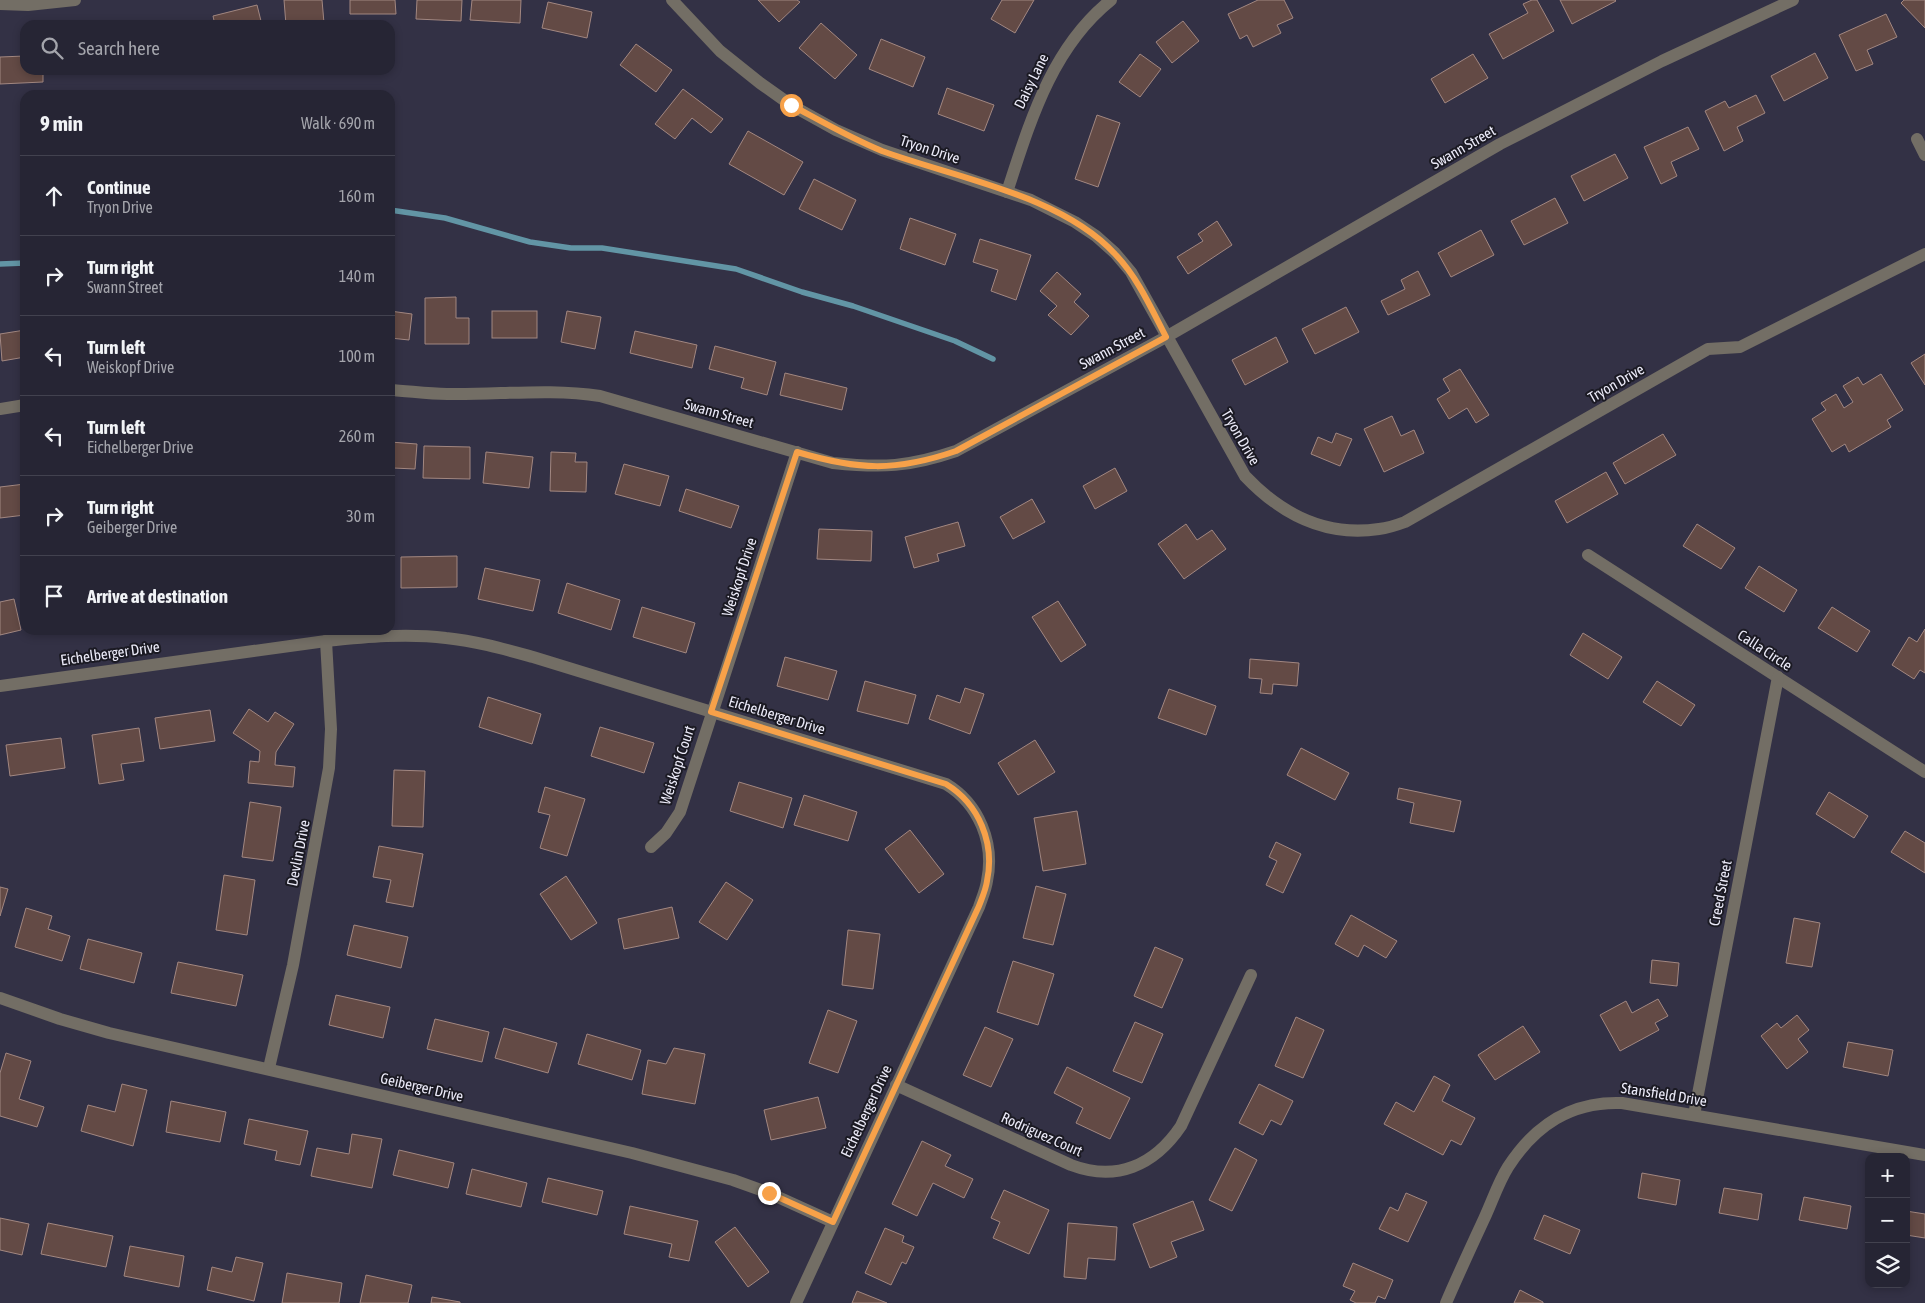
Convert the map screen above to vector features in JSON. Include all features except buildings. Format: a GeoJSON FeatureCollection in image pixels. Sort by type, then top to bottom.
{"type":"FeatureCollection","features":[{"type":"Feature","properties":{"kind":"street","name":"Tryon Drive"},"geometry":{"type":"LineString","coordinates":[[672,0],[720,51],[791,105],[836,130],[882,150],[1031,200],[1075,222],[1096,236],[1115,253],[1131,272],[1245,476],[1262,495],[1291,513],[1330,528],[1355,531],[1380,529],[1405,522],[1428,511],[1708,349],[1740,347],[1925,254]]}},
{"type":"Feature","properties":{"kind":"street","name":"Daisy Lane"},"geometry":{"type":"LineString","coordinates":[[1007,192],[1034,110],[1043,89],[1062,56],[1084,25],[1111,0]]}},
{"type":"Feature","properties":{"kind":"street","name":"Swann Street"},"geometry":{"type":"LineString","coordinates":[[395,390],[447,394],[549,391],[583,393],[600,396],[833,463],[869,467],[894,467],[932,460],[956,451],[1166,337],[1500,144],[1662,61],[1793,0]]}},
{"type":"Feature","properties":{"kind":"street"},"geometry":{"type":"LineString","coordinates":[[0,4],[28,6],[69,1]]}},
{"type":"Feature","properties":{"kind":"street"},"geometry":{"type":"LineString","coordinates":[[1917,138],[1925,155]]}},
{"type":"Feature","properties":{"kind":"street"},"geometry":{"type":"LineString","coordinates":[[0,409],[20,406]]}},
{"type":"Feature","properties":{"kind":"street","name":"Weiskopf Drive"},"geometry":{"type":"LineString","coordinates":[[711,712],[797,452]]}},
{"type":"Feature","properties":{"kind":"street","name":"Calla Circle"},"geometry":{"type":"LineString","coordinates":[[1588,555],[1925,772]]}},
{"type":"Feature","properties":{"kind":"street","name":"Eichelberger Drive"},"geometry":{"type":"LineString","coordinates":[[0,686],[370,636],[446,638],[496,646],[946,784],[967,799],[985,832],[989,857],[987,883],[979,906],[796,1303]]}},
{"type":"Feature","properties":{"kind":"street","name":"Devlin Drive"},"geometry":{"type":"LineString","coordinates":[[269,1068],[293,965],[329,768],[331,729],[326,641]]}},
{"type":"Feature","properties":{"kind":"street","name":"Creed Street"},"geometry":{"type":"LineString","coordinates":[[1694,1115],[1778,677]]}},
{"type":"Feature","properties":{"kind":"street","name":"Weiskopf Court"},"geometry":{"type":"LineString","coordinates":[[651,847],[666,833],[680,812],[711,712]]}},
{"type":"Feature","properties":{"kind":"street","name":"Rodriguez Court"},"geometry":{"type":"LineString","coordinates":[[896,1085],[1070,1165],[1097,1172],[1134,1167],[1156,1154],[1181,1126],[1250,975]]}},
{"type":"Feature","properties":{"kind":"street","name":"Geiberger Drive"},"geometry":{"type":"LineString","coordinates":[[0,998],[60,1019],[109,1033],[632,1152],[715,1175],[769,1193],[833,1222]]}},
{"type":"Feature","properties":{"kind":"street","name":"Stansfield Drive"},"geometry":{"type":"LineString","coordinates":[[1446,1303],[1507,1169],[1522,1148],[1539,1130],[1572,1110],[1584,1106],[1609,1102],[1622,1103],[1925,1156]]}},
{"type":"Feature","properties":{"kind":"waterway"},"geometry":{"type":"LineString","coordinates":[[395,211],[445,218],[530,242],[571,248],[602,248],[736,269],[955,341],[993,359]]}},
{"type":"Feature","properties":{"kind":"waterway"},"geometry":{"type":"LineString","coordinates":[[0,264],[20,263]]}},
{"type":"Feature","properties":{"kind":"route"},"geometry":{"type":"LineString","coordinates":[[769,1193],[833,1222],[979,906],[987,883],[989,870],[985,832],[980,820],[967,799],[946,784],[711,712],[797,452],[833,463],[869,467],[894,467],[932,460],[956,451],[1166,337],[1131,272],[1115,253],[1096,236],[1075,222],[1031,200],[882,150],[836,130],[791,105]]}}]}
